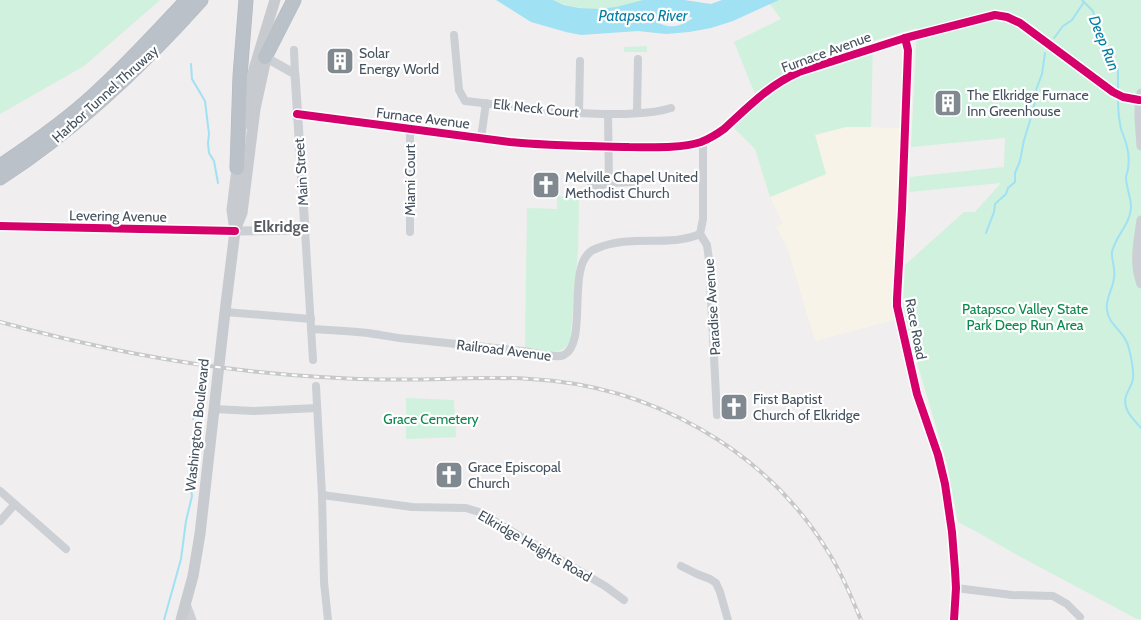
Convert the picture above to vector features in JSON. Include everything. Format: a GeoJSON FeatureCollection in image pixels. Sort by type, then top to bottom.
{"type":"FeatureCollection","features":[{"type":"Feature","properties":{"kind":"highway","name":"Harbor Tunnel Thruway"},"geometry":{"type":"LineString","coordinates":[[0,166],[44,135],[94,95],[140,51],[187,0]]}},
{"type":"Feature","properties":{"kind":"highway","name":"Harbor Tunnel Thruway"},"geometry":{"type":"LineString","coordinates":[[0,178],[26,162],[93,108],[150,56],[201,0]]}},
{"type":"Feature","properties":{"kind":"highway"},"geometry":{"type":"LineString","coordinates":[[237,168],[240,76],[246,0]]}},
{"type":"Feature","properties":{"kind":"highway"},"geometry":{"type":"LineString","coordinates":[[265,58],[294,0]]}},
{"type":"Feature","properties":{"kind":"main road","name":"Washington Boulevard"},"geometry":{"type":"LineString","coordinates":[[235,231],[232,210],[245,114],[259,49],[275,0]]}},
{"type":"Feature","properties":{"kind":"main road","name":"Washington Boulevard"},"geometry":{"type":"LineString","coordinates":[[181,620],[198,548],[235,231],[242,213],[258,88],[283,0]]}},
{"type":"Feature","properties":{"kind":"street","name":"Furnace Avenue"},"geometry":{"type":"LineString","coordinates":[[297,114],[550,146],[667,146],[689,144],[702,142],[724,129],[758,97],[789,76],[905,38],[994,15],[1007,17],[1020,23],[1112,92],[1123,97],[1140,97]]}},
{"type":"Feature","properties":{"kind":"street","name":"Elk Neck Court"},"geometry":{"type":"LineString","coordinates":[[454,35],[459,90],[464,101],[579,113],[608,114],[659,112],[671,108]]}},
{"type":"Feature","properties":{"kind":"street","name":"Race Road"},"geometry":{"type":"LineString","coordinates":[[905,38],[908,50],[897,306],[917,394],[938,455],[945,484],[952,532],[956,588],[954,620]]}},
{"type":"Feature","properties":{"kind":"street","name":"Main Street"},"geometry":{"type":"LineString","coordinates":[[294,50],[313,360]]}},
{"type":"Feature","properties":{"kind":"street"},"geometry":{"type":"LineString","coordinates":[[265,58],[295,74]]}},
{"type":"Feature","properties":{"kind":"street"},"geometry":{"type":"LineString","coordinates":[[636,113],[638,59]]}},
{"type":"Feature","properties":{"kind":"street"},"geometry":{"type":"LineString","coordinates":[[579,113],[580,61]]}},
{"type":"Feature","properties":{"kind":"street"},"geometry":{"type":"LineString","coordinates":[[1140,97],[1141,146]]}},
{"type":"Feature","properties":{"kind":"street"},"geometry":{"type":"LineString","coordinates":[[481,138],[486,103]]}},
{"type":"Feature","properties":{"kind":"street"},"geometry":{"type":"LineString","coordinates":[[608,114],[609,183]]}},
{"type":"Feature","properties":{"kind":"street","name":"Miami Court"},"geometry":{"type":"LineString","coordinates":[[410,129],[410,232]]}},
{"type":"Feature","properties":{"kind":"street","name":"Paradise Avenue"},"geometry":{"type":"LineString","coordinates":[[702,142],[703,219],[700,234],[707,245],[709,260],[717,415]]}},
{"type":"Feature","properties":{"kind":"street"},"geometry":{"type":"LineString","coordinates":[[591,186],[633,182]]}},
{"type":"Feature","properties":{"kind":"street"},"geometry":{"type":"LineString","coordinates":[[1141,220],[1136,264],[1141,284]]}},
{"type":"Feature","properties":{"kind":"street","name":"Levering Avenue"},"geometry":{"type":"LineString","coordinates":[[0,226],[235,231],[305,230]]}},
{"type":"Feature","properties":{"kind":"street","name":"Railroad Avenue"},"geometry":{"type":"LineString","coordinates":[[311,329],[367,333],[561,356],[569,352],[574,340],[580,270],[584,258],[588,254],[600,247],[620,241],[679,240],[693,238],[700,234]]}},
{"type":"Feature","properties":{"kind":"street"},"geometry":{"type":"LineString","coordinates":[[225,312],[311,319]]}},
{"type":"Feature","properties":{"kind":"street"},"geometry":{"type":"LineString","coordinates":[[316,386],[322,495],[324,582],[328,620]]}},
{"type":"Feature","properties":{"kind":"street"},"geometry":{"type":"LineString","coordinates":[[214,409],[254,411],[317,408]]}},
{"type":"Feature","properties":{"kind":"street"},"geometry":{"type":"LineString","coordinates":[[0,491],[66,549]]}},
{"type":"Feature","properties":{"kind":"street","name":"Elkridge Heights Road"},"geometry":{"type":"LineString","coordinates":[[322,495],[412,507],[458,507],[480,512],[605,586],[624,600]]}},
{"type":"Feature","properties":{"kind":"street"},"geometry":{"type":"LineString","coordinates":[[0,522],[15,504]]}},
{"type":"Feature","properties":{"kind":"street"},"geometry":{"type":"LineString","coordinates":[[681,566],[716,583],[728,620]]}},
{"type":"Feature","properties":{"kind":"street"},"geometry":{"type":"LineString","coordinates":[[956,588],[1012,595],[1053,596],[1067,604],[1080,617]]}},
{"type":"Feature","properties":{"kind":"street"},"geometry":{"type":"LineString","coordinates":[[186,604],[192,620]]}},
{"type":"Feature","properties":{"kind":"shaded area"},"geometry":{"type":"Polygon","coordinates":[[[846,127],[900,128],[899,180],[891,303],[894,320],[815,341],[787,247],[776,227],[783,223],[770,197],[826,174],[815,135],[846,127]]]}},
{"type":"Feature","properties":{"kind":"green space"},"geometry":{"type":"Polygon","coordinates":[[[0,0],[160,0],[84,66],[0,114],[0,0]]]}},
{"type":"Feature","properties":{"kind":"green space"},"geometry":{"type":"Polygon","coordinates":[[[553,0],[643,0],[610,8],[586,9],[553,0]]]}},
{"type":"Feature","properties":{"kind":"green space","name":"Patapsco Valley State Park Deep Run Area"},"geometry":{"type":"Polygon","coordinates":[[[767,0],[1141,0],[1141,620],[958,522],[947,464],[906,325],[903,305],[905,265],[964,212],[975,212],[1001,183],[909,192],[910,177],[1004,167],[1005,138],[911,147],[917,28],[873,41],[871,127],[846,127],[815,135],[826,174],[770,197],[755,149],[733,127],[759,104],[734,42],[781,19],[767,0]]]}},
{"type":"Feature","properties":{"kind":"green space"},"geometry":{"type":"Polygon","coordinates":[[[647,46],[647,52],[624,52],[624,47],[647,46]]]}},
{"type":"Feature","properties":{"kind":"green space"},"geometry":{"type":"Polygon","coordinates":[[[557,196],[579,197],[578,250],[570,343],[565,348],[549,352],[525,348],[527,208],[557,209],[557,196]]]}},
{"type":"Feature","properties":{"kind":"green space","name":"Grace Cemetery"},"geometry":{"type":"Polygon","coordinates":[[[406,398],[454,400],[456,437],[406,439],[406,398]]]}},
{"type":"Feature","properties":{"kind":"water","name":"Patapsco River"},"geometry":{"type":"Polygon","coordinates":[[[496,0],[553,0],[564,5],[579,8],[599,9],[643,0],[684,0],[711,4],[722,0],[779,0],[733,21],[689,32],[666,34],[638,31],[581,35],[531,22],[496,0]],[[670,13],[658,21],[664,25],[677,26],[693,18],[670,13]]]}},
{"type":"Feature","properties":{"kind":"waterway","name":"Deep Run"},"geometry":{"type":"LineString","coordinates":[[1082,0],[1093,11],[1099,35],[1118,69],[1118,92]]}},
{"type":"Feature","properties":{"kind":"waterway"},"geometry":{"type":"LineString","coordinates":[[1054,38],[1063,26],[1072,20],[1084,2]]}},
{"type":"Feature","properties":{"kind":"waterway"},"geometry":{"type":"LineString","coordinates":[[986,233],[995,204],[1015,182],[1015,173],[1033,111],[1045,53]]}},
{"type":"Feature","properties":{"kind":"waterway"},"geometry":{"type":"LineString","coordinates":[[191,64],[192,79],[205,101],[209,153],[214,161],[218,183]]}},
{"type":"Feature","properties":{"kind":"waterway","name":"Deep Run"},"geometry":{"type":"LineString","coordinates":[[1118,99],[1120,125],[1129,158],[1126,177],[1131,207],[1126,225],[1112,252],[1114,275],[1107,306],[1110,320],[1124,338],[1129,349],[1133,379],[1125,401],[1129,414],[1141,428]]}},
{"type":"Feature","properties":{"kind":"waterway"},"geometry":{"type":"LineString","coordinates":[[193,419],[202,391]]}},
{"type":"Feature","properties":{"kind":"waterway"},"geometry":{"type":"LineString","coordinates":[[191,469],[191,476]]}},
{"type":"Feature","properties":{"kind":"waterway"},"geometry":{"type":"LineString","coordinates":[[164,620],[181,559],[186,521],[192,496],[190,483]]}},
{"type":"Feature","properties":{"kind":"railway"},"geometry":{"type":"LineString","coordinates":[[0,322],[119,351],[240,370],[367,379],[530,379],[574,384],[618,394],[660,409],[700,428],[737,453],[771,481],[801,514],[827,550],[850,593],[861,620]]}},
{"type":"Feature","properties":{"kind":"cycle path"},"geometry":{"type":"LineString","coordinates":[[297,114],[510,142],[570,146],[684,146],[701,142],[719,133],[768,90],[799,72],[905,38],[995,15],[1007,17],[1020,23],[1113,92],[1123,97],[1139,100]]}},
{"type":"Feature","properties":{"kind":"cycle path"},"geometry":{"type":"LineString","coordinates":[[905,38],[908,50],[897,306],[917,394],[938,455],[945,484],[955,570],[954,620]]}},
{"type":"Feature","properties":{"kind":"cycle path"},"geometry":{"type":"LineString","coordinates":[[0,226],[235,231]]}},
{"type":"Feature","properties":{"kind":"place","name":"Solar Energy World"},"geometry":{"type":"Point","coordinates":[340,61]}},
{"type":"Feature","properties":{"kind":"place","name":"The Elkridge Furnace Inn Greenhouse"},"geometry":{"type":"Point","coordinates":[948,103]}},
{"type":"Feature","properties":{"kind":"place","name":"Melville Chapel United Methodist Church"},"geometry":{"type":"Point","coordinates":[546,185]}},
{"type":"Feature","properties":{"kind":"place","name":"First Baptist Church of Elkridge"},"geometry":{"type":"Point","coordinates":[734,407]}},
{"type":"Feature","properties":{"kind":"place","name":"Grace Episcopal Church"},"geometry":{"type":"Point","coordinates":[449,475]}},
{"type":"Feature","properties":{"kind":"district","name":"Elkridge"},"geometry":{"type":"Point","coordinates":[281,226]}}]}
